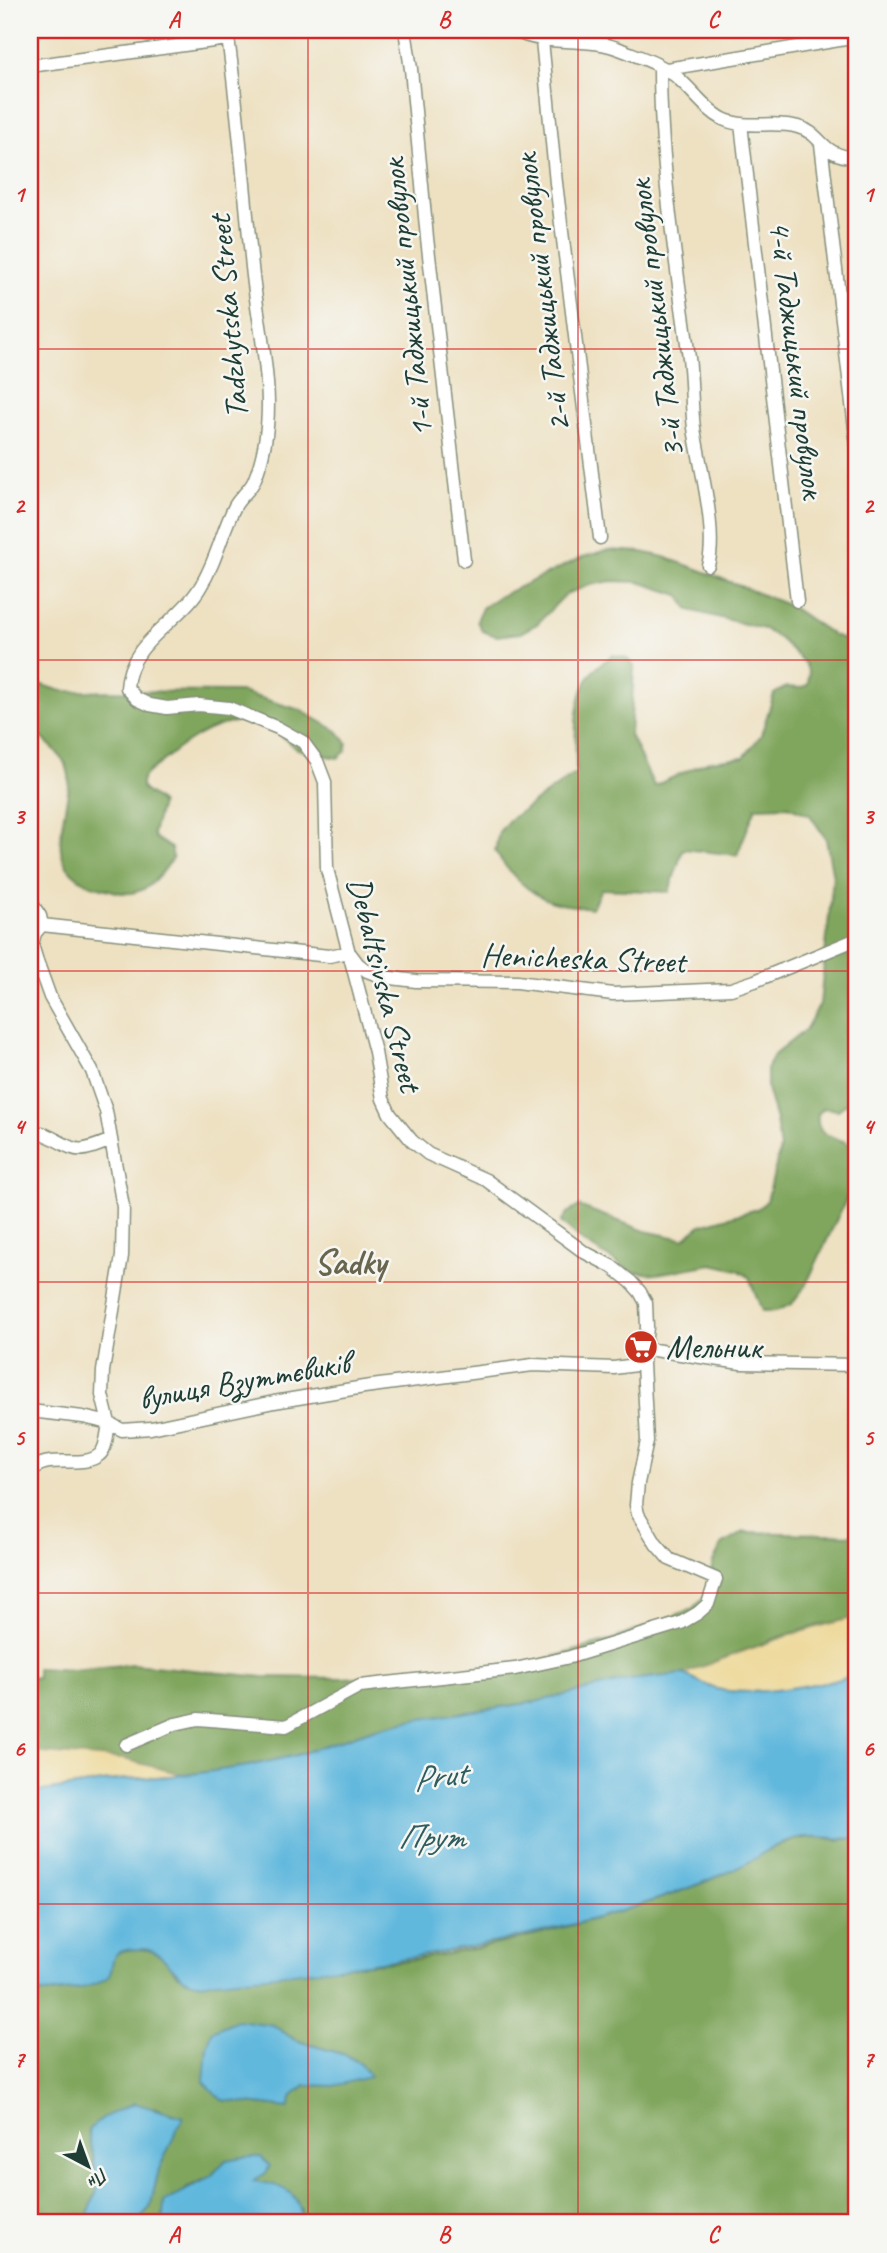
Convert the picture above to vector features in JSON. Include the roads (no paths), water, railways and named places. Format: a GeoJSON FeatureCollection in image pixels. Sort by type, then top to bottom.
{"type":"FeatureCollection","features":[{"type":"Feature","properties":{"kind":"street","name":"1-й Таджицький провулок"},"geometry":{"type":"LineString","coordinates":[[405,30],[464,560]]}},
{"type":"Feature","properties":{"kind":"street"},"geometry":{"type":"LineString","coordinates":[[513,30],[542,40],[580,40],[607,44],[663,68],[724,119],[741,124],[770,123],[800,127],[829,152],[857,158]]}},
{"type":"Feature","properties":{"kind":"street"},"geometry":{"type":"LineString","coordinates":[[30,66],[227,34]]}},
{"type":"Feature","properties":{"kind":"street","name":"Tadzhytska Street"},"geometry":{"type":"LineString","coordinates":[[144,646],[187,605],[208,575],[235,507],[253,482],[267,441],[270,407],[252,271],[239,123],[227,34]]}},
{"type":"Feature","properties":{"kind":"street"},"geometry":{"type":"LineString","coordinates":[[663,68],[857,37]]}},
{"type":"Feature","properties":{"kind":"street","name":"2-й Таджицький провулок"},"geometry":{"type":"LineString","coordinates":[[542,40],[558,197],[600,538]]}},
{"type":"Feature","properties":{"kind":"street","name":"3-й Таджицький провулок"},"geometry":{"type":"LineString","coordinates":[[663,68],[660,108],[690,363],[694,426],[711,541],[708,565]]}},
{"type":"Feature","properties":{"kind":"street","name":"4-й Таджицький провулок"},"geometry":{"type":"LineString","coordinates":[[741,124],[797,601]]}},
{"type":"Feature","properties":{"kind":"street"},"geometry":{"type":"LineString","coordinates":[[821,144],[857,445]]}},
{"type":"Feature","properties":{"kind":"street","name":"Debaltsivska Street"},"geometry":{"type":"LineString","coordinates":[[144,646],[133,660],[127,675],[127,688],[137,699],[167,708],[199,705],[229,708],[278,728],[303,742],[317,761],[325,782],[327,869],[375,1052],[383,1099],[390,1114],[412,1141],[428,1154],[486,1180],[584,1252],[611,1266],[631,1282],[646,1303],[647,1349]]}},
{"type":"Feature","properties":{"kind":"street"},"geometry":{"type":"LineString","coordinates":[[30,901],[40,916],[42,925],[329,956],[349,952]]}},
{"type":"Feature","properties":{"kind":"street","name":"вулиця Взуттєвиків"},"geometry":{"type":"LineString","coordinates":[[42,925],[35,933],[33,945],[37,961],[50,996],[92,1070],[106,1111],[123,1207],[122,1256],[103,1371],[102,1395],[109,1423],[122,1430],[151,1428],[313,1395],[533,1365],[614,1368],[643,1364]]}},
{"type":"Feature","properties":{"kind":"street","name":"Henicheska Street"},"geometry":{"type":"LineString","coordinates":[[349,952],[367,971],[383,977],[416,981],[517,982],[613,994],[731,989],[857,939]]}},
{"type":"Feature","properties":{"kind":"street"},"geometry":{"type":"LineString","coordinates":[[30,1135],[42,1133],[63,1145],[86,1151],[111,1140]]}},
{"type":"Feature","properties":{"kind":"street"},"geometry":{"type":"LineString","coordinates":[[126,1745],[175,1724],[198,1719],[286,1726],[360,1686],[542,1663],[681,1623],[708,1604],[716,1579],[669,1559],[644,1524],[636,1505],[647,1441],[643,1364],[647,1349],[741,1363],[857,1364]]}},
{"type":"Feature","properties":{"kind":"street"},"geometry":{"type":"LineString","coordinates":[[30,1411],[109,1423],[104,1448],[99,1455],[90,1459],[40,1464],[30,1473]]}},
{"type":"Feature","properties":{"kind":"water","name":"Прут"},"geometry":{"type":"Polygon","coordinates":[[[683,1674],[717,1689],[749,1692],[857,1676],[857,1838],[794,1839],[779,1844],[721,1875],[668,1896],[597,1918],[498,1942],[349,1966],[198,1983],[182,1977],[164,1959],[149,1950],[127,1950],[115,1956],[105,1979],[68,1991],[30,1994],[30,1793],[116,1780],[185,1775],[248,1766],[297,1755],[373,1729],[408,1721],[535,1702],[629,1680],[683,1674]]]}},
{"type":"Feature","properties":{"kind":"water"},"geometry":{"type":"Polygon","coordinates":[[[237,2020],[273,2025],[295,2040],[345,2055],[360,2063],[370,2077],[333,2086],[305,2085],[293,2095],[289,2108],[222,2100],[204,2082],[207,2047],[212,2031],[237,2020]]]}},
{"type":"Feature","properties":{"kind":"water"},"geometry":{"type":"Polygon","coordinates":[[[134,2103],[183,2117],[159,2169],[150,2207],[137,2223],[85,2223],[97,2191],[88,2130],[104,2117],[134,2103]]]}},
{"type":"Feature","properties":{"kind":"water"},"geometry":{"type":"Polygon","coordinates":[[[261,2157],[270,2166],[266,2173],[253,2181],[288,2191],[298,2203],[303,2223],[166,2223],[163,2215],[164,2202],[210,2177],[226,2160],[261,2157]]]}},
{"type":"Feature","properties":{"kind":"place","name":"Мельник"},"geometry":{"type":"Point","coordinates":[641,1347]}},
{"type":"Feature","properties":{"kind":"district","name":"Sadky"},"geometry":{"type":"Point","coordinates":[350,1262]}},
{"type":"Feature","properties":{"kind":"water label","name":"Prut"},"geometry":{"type":"Point","coordinates":[439,1776]}}]}
